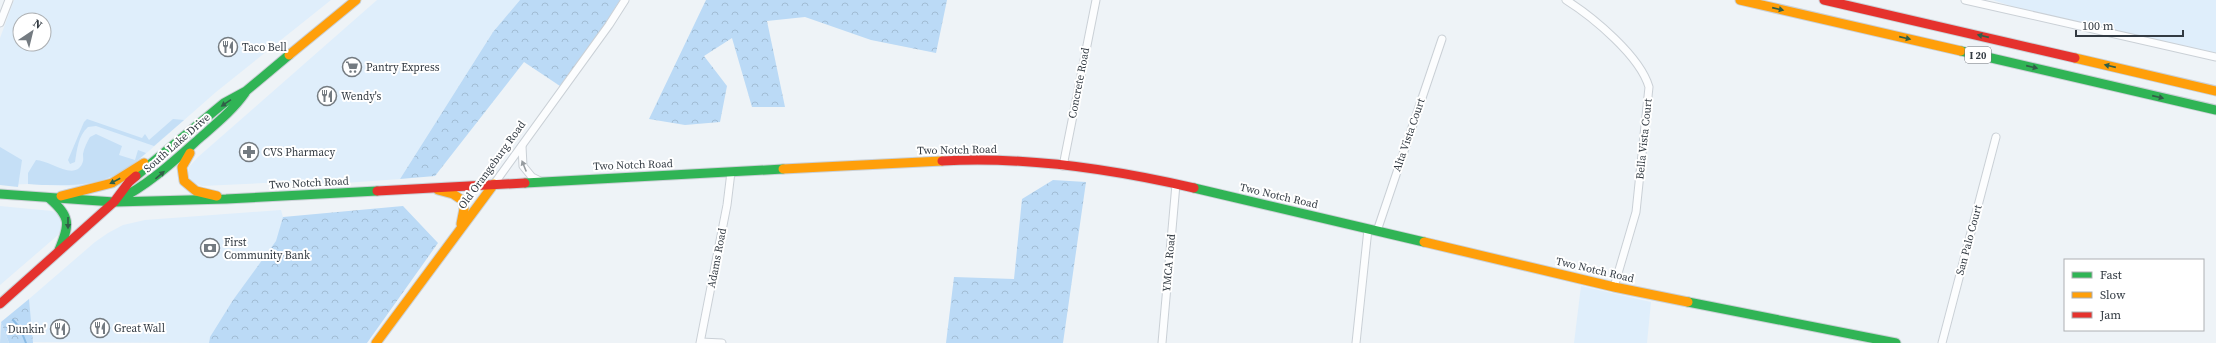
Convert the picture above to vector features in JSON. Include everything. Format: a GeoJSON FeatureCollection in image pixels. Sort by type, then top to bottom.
{"type":"FeatureCollection","features":[{"type":"Feature","properties":{"kind":"main road","name":"South Lake Drive"},"geometry":{"type":"LineString","coordinates":[[0,304],[114,202],[129,182],[224,103],[246,90],[356,0]]}},
{"type":"Feature","properties":{"kind":"main road","name":"I 20"},"geometry":{"type":"LineString","coordinates":[[1740,0],[2216,110]]}},
{"type":"Feature","properties":{"kind":"main road","name":"I 20"},"geometry":{"type":"LineString","coordinates":[[1824,0],[2216,91]]}},
{"type":"Feature","properties":{"kind":"main road","name":"South Lake Drive"},"geometry":{"type":"LineString","coordinates":[[114,202],[141,190],[159,176],[234,109],[246,90]]}},
{"type":"Feature","properties":{"kind":"main road"},"geometry":{"type":"LineString","coordinates":[[202,136],[184,161],[182,177],[190,187],[226,199]]}},
{"type":"Feature","properties":{"kind":"main road"},"geometry":{"type":"LineString","coordinates":[[49,198],[105,186],[147,161],[162,156]]}},
{"type":"Feature","properties":{"kind":"main road","name":"Two Notch Road"},"geometry":{"type":"LineString","coordinates":[[0,194],[114,202],[226,199],[540,181],[982,160],[1063,166],[1123,173],[1176,184],[1614,287],[1896,343]]}},
{"type":"Feature","properties":{"kind":"main road","name":"Old Orangeburg Road"},"geometry":{"type":"LineString","coordinates":[[376,343],[494,184]]}},
{"type":"Feature","properties":{"kind":"main road"},"geometry":{"type":"LineString","coordinates":[[426,188],[456,195],[463,201],[466,210],[457,233]]}},
{"type":"Feature","properties":{"kind":"main road"},"geometry":{"type":"LineString","coordinates":[[49,198],[65,212],[69,219],[67,232],[57,254]]}},
{"type":"Feature","properties":{"kind":"street"},"geometry":{"type":"LineString","coordinates":[[0,23],[9,0]]}},
{"type":"Feature","properties":{"kind":"street","name":"Old Orangeburg Road"},"geometry":{"type":"LineString","coordinates":[[494,184],[609,25],[625,0]]}},
{"type":"Feature","properties":{"kind":"street","name":"Concrete Road"},"geometry":{"type":"LineString","coordinates":[[1063,166],[1096,0]]}},
{"type":"Feature","properties":{"kind":"street","name":"Bella Vista Court"},"geometry":{"type":"LineString","coordinates":[[1566,0],[1629,53],[1644,75],[1649,87],[1636,212],[1614,287]]}},
{"type":"Feature","properties":{"kind":"street"},"geometry":{"type":"LineString","coordinates":[[1965,0],[2216,58]]}},
{"type":"Feature","properties":{"kind":"street","name":"Alta Vista Court"},"geometry":{"type":"LineString","coordinates":[[1356,343],[1372,230],[1442,39]]}},
{"type":"Feature","properties":{"kind":"street","name":"San Palo Court"},"geometry":{"type":"LineString","coordinates":[[1942,343],[1996,137]]}},
{"type":"Feature","properties":{"kind":"street"},"geometry":{"type":"LineString","coordinates":[[523,143],[521,152],[523,166],[532,177],[540,181]]}},
{"type":"Feature","properties":{"kind":"street","name":"Adams Road"},"geometry":{"type":"LineString","coordinates":[[701,342],[727,205],[731,172]]}},
{"type":"Feature","properties":{"kind":"street","name":"YMCA Road"},"geometry":{"type":"LineString","coordinates":[[1162,343],[1176,184]]}},
{"type":"Feature","properties":{"kind":"street"},"geometry":{"type":"LineString","coordinates":[[701,342],[722,343]]}},
{"type":"Feature","properties":{"kind":"shaded area"},"geometry":{"type":"Polygon","coordinates":[[[14,0],[331,0],[216,92],[133,165],[116,176],[78,187],[30,184],[0,185],[0,38],[14,0]]]}},
{"type":"Feature","properties":{"kind":"shaded area"},"geometry":{"type":"Polygon","coordinates":[[[377,0],[520,0],[493,32],[400,179],[345,183],[264,183],[202,186],[193,182],[188,176],[189,167],[198,157],[377,0]]]}},
{"type":"Feature","properties":{"kind":"shaded area"},"geometry":{"type":"Polygon","coordinates":[[[1993,0],[2216,0],[2216,53],[2017,8],[1993,0]]]}},
{"type":"Feature","properties":{"kind":"shaded area"},"geometry":{"type":"Polygon","coordinates":[[[87,119],[142,138],[145,134],[149,140],[173,119],[184,120],[154,146],[96,126],[88,127],[80,139],[75,162],[70,164],[68,160],[84,122],[87,119]]]}},
{"type":"Feature","properties":{"kind":"shaded area"},"geometry":{"type":"Polygon","coordinates":[[[96,134],[122,146],[119,155],[135,160],[138,150],[146,153],[115,175],[94,182],[70,185],[28,184],[28,173],[36,160],[67,170],[73,171],[78,169],[83,163],[83,152],[90,137],[96,134]]]}},
{"type":"Feature","properties":{"kind":"shaded area"},"geometry":{"type":"Polygon","coordinates":[[[0,147],[22,160],[18,187],[0,185],[0,147]]]}},
{"type":"Feature","properties":{"kind":"shaded area"},"geometry":{"type":"Polygon","coordinates":[[[0,206],[52,211],[58,214],[63,222],[62,229],[58,235],[0,285],[0,206]]]}},
{"type":"Feature","properties":{"kind":"shaded area"},"geometry":{"type":"Polygon","coordinates":[[[281,210],[283,217],[277,241],[233,300],[210,337],[209,343],[32,342],[29,299],[95,242],[123,225],[145,220],[281,210]]]}},
{"type":"Feature","properties":{"kind":"shaded area"},"geometry":{"type":"Polygon","coordinates":[[[1581,286],[1651,302],[1647,343],[1574,343],[1581,286]]]}},
{"type":"Feature","properties":{"kind":"shaded area"},"geometry":{"type":"Polygon","coordinates":[[[1,322],[9,343],[0,343],[1,322]]]}},
{"type":"Feature","properties":{"kind":"green space"},"geometry":{"type":"Polygon","coordinates":[[[520,0],[620,0],[600,32],[560,86],[524,62],[435,176],[400,179],[493,32],[520,0]]]}},
{"type":"Feature","properties":{"kind":"green space"},"geometry":{"type":"Polygon","coordinates":[[[706,0],[947,0],[936,53],[871,40],[805,17],[767,21],[785,107],[752,107],[732,38],[704,56],[727,86],[720,122],[685,125],[649,119],[706,0]]]}},
{"type":"Feature","properties":{"kind":"green space"},"geometry":{"type":"Polygon","coordinates":[[[1053,180],[1086,182],[1063,343],[946,343],[954,277],[1014,279],[1022,199],[1053,180]]]}},
{"type":"Feature","properties":{"kind":"green space"},"geometry":{"type":"Polygon","coordinates":[[[403,206],[438,243],[367,343],[209,343],[210,337],[233,300],[276,241],[283,217],[403,206]]]}},
{"type":"Feature","properties":{"kind":"green space"},"geometry":{"type":"Polygon","coordinates":[[[29,299],[33,343],[9,343],[1,322],[29,299]]]}},
{"type":"Feature","properties":{"kind":"waterway"},"geometry":{"type":"LineString","coordinates":[[13,320],[20,328],[26,343]]}},
{"type":"Feature","properties":{"kind":"traffic: fast"},"geometry":{"type":"LineString","coordinates":[[1961,51],[2216,110]]}},
{"type":"Feature","properties":{"kind":"traffic: fast"},"geometry":{"type":"LineString","coordinates":[[136,176],[224,103],[246,91],[289,55]]}},
{"type":"Feature","properties":{"kind":"traffic: fast"},"geometry":{"type":"LineString","coordinates":[[118,200],[141,187],[172,163],[224,116],[245,93]]}},
{"type":"Feature","properties":{"kind":"traffic: fast"},"geometry":{"type":"LineString","coordinates":[[525,183],[783,169]]}},
{"type":"Feature","properties":{"kind":"traffic: fast"},"geometry":{"type":"LineString","coordinates":[[1194,188],[1424,242]]}},
{"type":"Feature","properties":{"kind":"traffic: fast"},"geometry":{"type":"LineString","coordinates":[[0,194],[114,202],[226,199],[377,191]]}},
{"type":"Feature","properties":{"kind":"traffic: fast"},"geometry":{"type":"LineString","coordinates":[[49,198],[61,210],[66,221],[65,234],[59,250]]}},
{"type":"Feature","properties":{"kind":"traffic: fast"},"geometry":{"type":"LineString","coordinates":[[1688,302],[1896,343]]}},
{"type":"Feature","properties":{"kind":"traffic: slow"},"geometry":{"type":"LineString","coordinates":[[289,55],[356,0]]}},
{"type":"Feature","properties":{"kind":"traffic: slow"},"geometry":{"type":"LineString","coordinates":[[1740,0],[1961,51]]}},
{"type":"Feature","properties":{"kind":"traffic: slow"},"geometry":{"type":"LineString","coordinates":[[2075,58],[2216,91]]}},
{"type":"Feature","properties":{"kind":"traffic: slow"},"geometry":{"type":"LineString","coordinates":[[190,153],[182,167],[184,181],[196,191],[217,196]]}},
{"type":"Feature","properties":{"kind":"traffic: slow"},"geometry":{"type":"LineString","coordinates":[[783,169],[942,161]]}},
{"type":"Feature","properties":{"kind":"traffic: slow"},"geometry":{"type":"LineString","coordinates":[[61,196],[112,183],[144,163]]}},
{"type":"Feature","properties":{"kind":"traffic: slow"},"geometry":{"type":"LineString","coordinates":[[376,343],[494,184]]}},
{"type":"Feature","properties":{"kind":"traffic: slow"},"geometry":{"type":"LineString","coordinates":[[438,190],[453,194],[462,200],[464,209],[461,224]]}},
{"type":"Feature","properties":{"kind":"traffic: slow"},"geometry":{"type":"LineString","coordinates":[[1424,242],[1614,287],[1688,302]]}},
{"type":"Feature","properties":{"kind":"traffic: jam"},"geometry":{"type":"LineString","coordinates":[[1824,0],[2075,58]]}},
{"type":"Feature","properties":{"kind":"traffic: jam"},"geometry":{"type":"LineString","coordinates":[[942,161],[1006,160],[1037,162],[1132,175],[1194,188]]}},
{"type":"Feature","properties":{"kind":"traffic: jam"},"geometry":{"type":"LineString","coordinates":[[0,304],[114,202],[129,182],[136,176]]}},
{"type":"Feature","properties":{"kind":"traffic: jam"},"geometry":{"type":"LineString","coordinates":[[377,191],[525,183]]}},
{"type":"Feature","properties":{"kind":"place","name":"Taco Bell"},"geometry":{"type":"Point","coordinates":[228,47]}},
{"type":"Feature","properties":{"kind":"place","name":"Pantry Express"},"geometry":{"type":"Point","coordinates":[352,67]}},
{"type":"Feature","properties":{"kind":"place","name":"Wendy's"},"geometry":{"type":"Point","coordinates":[327,96]}},
{"type":"Feature","properties":{"kind":"place","name":"CVS Pharmacy"},"geometry":{"type":"Point","coordinates":[249,152]}},
{"type":"Feature","properties":{"kind":"place","name":"First Community Bank"},"geometry":{"type":"Point","coordinates":[210,248]}},
{"type":"Feature","properties":{"kind":"place","name":"Great Wall"},"geometry":{"type":"Point","coordinates":[100,328]}},
{"type":"Feature","properties":{"kind":"place","name":"Dunkin'"},"geometry":{"type":"Point","coordinates":[60,329]}}]}
